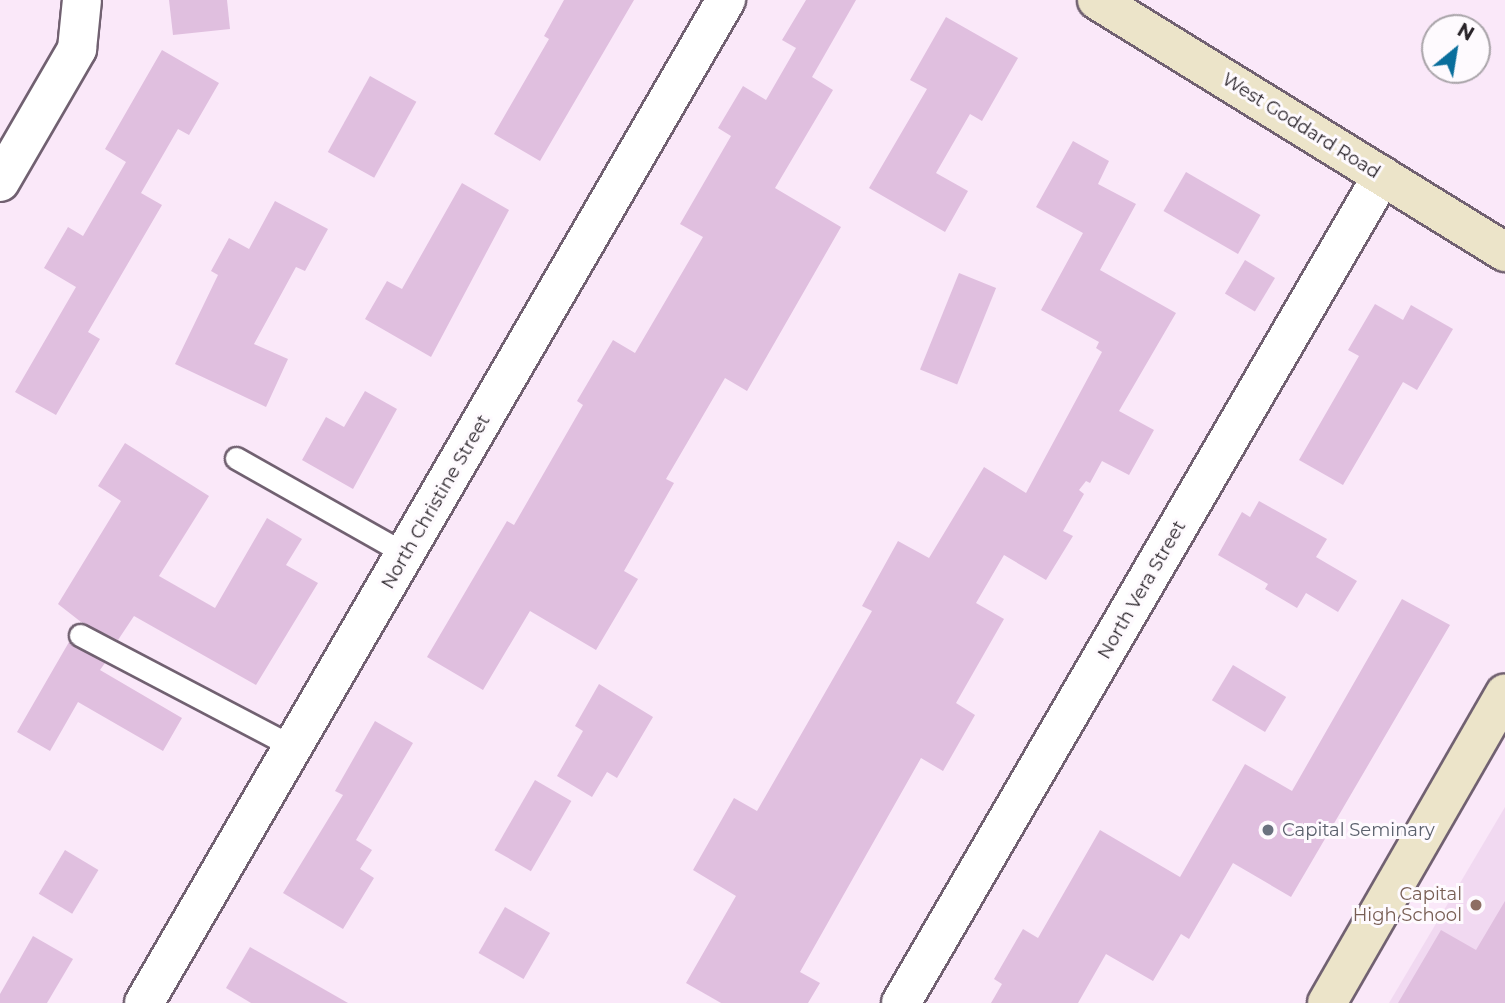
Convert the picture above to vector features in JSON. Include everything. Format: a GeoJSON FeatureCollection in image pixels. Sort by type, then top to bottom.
{"type":"FeatureCollection","features":[{"type":"Feature","properties":{"kind":"street"},"geometry":{"type":"LineString","coordinates":[[0,182],[77,49],[82,0]]}},
{"type":"Feature","properties":{"kind":"street","name":"North Christine Street"},"geometry":{"type":"LineString","coordinates":[[144,1003],[726,0]]}},
{"type":"Feature","properties":{"kind":"street","name":"West Goddard Road"},"geometry":{"type":"LineString","coordinates":[[1097,0],[1505,252]]}},
{"type":"Feature","properties":{"kind":"street","name":"North Vera Street"},"geometry":{"type":"LineString","coordinates":[[901,1003],[1382,176]]}},
{"type":"Feature","properties":{"kind":"street"},"geometry":{"type":"LineString","coordinates":[[1327,1003],[1505,693]]}},
{"type":"Feature","properties":{"kind":"lane"},"geometry":{"type":"LineString","coordinates":[[236,458],[406,554]]}},
{"type":"Feature","properties":{"kind":"lane"},"geometry":{"type":"LineString","coordinates":[[80,635],[293,747]]}},
{"type":"Feature","properties":{"kind":"shaded area","name":"Capital High School"},"geometry":{"type":"Polygon","coordinates":[[[1505,807],[1505,1003],[1389,1003],[1505,807]]]}},
{"type":"Feature","properties":{"kind":"building"},"geometry":{"type":"Polygon","coordinates":[[[169,0],[227,0],[230,29],[173,35],[169,0]]]}},
{"type":"Feature","properties":{"kind":"building"},"geometry":{"type":"Polygon","coordinates":[[[564,0],[634,0],[540,161],[494,134],[549,39],[544,36],[564,0]]]}},
{"type":"Feature","properties":{"kind":"building"},"geometry":{"type":"Polygon","coordinates":[[[806,0],[856,0],[812,77],[833,90],[775,188],[841,227],[747,391],[725,378],[666,479],[674,483],[624,571],[638,579],[596,650],[530,611],[483,690],[427,657],[507,521],[514,525],[583,405],[577,401],[613,340],[635,353],[703,237],[680,224],[731,136],[718,128],[743,86],[766,100],[796,48],[782,40],[806,0]]]}},
{"type":"Feature","properties":{"kind":"building"},"geometry":{"type":"Polygon","coordinates":[[[946,17],[1018,58],[982,121],[970,114],[936,173],[968,191],[945,232],[869,188],[927,89],[910,80],[946,17]]]}},
{"type":"Feature","properties":{"kind":"building"},"geometry":{"type":"Polygon","coordinates":[[[162,50],[219,83],[189,135],[178,129],[141,193],[162,205],[88,332],[100,339],[56,415],[15,392],[76,287],[44,268],[68,227],[83,236],[126,162],[105,149],[162,50]]]}},
{"type":"Feature","properties":{"kind":"building"},"geometry":{"type":"Polygon","coordinates":[[[370,76],[416,102],[374,178],[328,152],[370,76]]]}},
{"type":"Feature","properties":{"kind":"building"},"geometry":{"type":"Polygon","coordinates":[[[1073,141],[1109,161],[1098,184],[1136,204],[1100,270],[1176,313],[1119,411],[1154,430],[1129,475],[1102,461],[1090,483],[1086,481],[1079,490],[1084,494],[1063,531],[1073,536],[1046,580],[1004,555],[976,603],[1004,619],[956,703],[975,715],[943,771],[921,758],[800,972],[820,983],[808,1003],[721,1003],[686,983],[736,896],[693,870],[734,798],[757,811],[872,611],[862,606],[898,541],[929,558],[984,467],[1026,493],[1102,352],[1096,348],[1099,342],[1041,310],[1083,233],[1036,207],[1073,141]]]}},
{"type":"Feature","properties":{"kind":"building"},"geometry":{"type":"Polygon","coordinates":[[[1186,172],[1260,215],[1238,254],[1164,211],[1186,172]]]}},
{"type":"Feature","properties":{"kind":"building"},"geometry":{"type":"Polygon","coordinates":[[[462,183],[509,210],[431,357],[365,319],[387,281],[402,289],[462,183]]]}},
{"type":"Feature","properties":{"kind":"building"},"geometry":{"type":"Polygon","coordinates":[[[275,201],[328,229],[305,271],[296,267],[254,344],[288,359],[266,407],[175,364],[218,275],[211,271],[229,238],[249,249],[275,201]]]}},
{"type":"Feature","properties":{"kind":"building"},"geometry":{"type":"Polygon","coordinates":[[[1245,260],[1275,278],[1255,311],[1225,293],[1245,260]]]}},
{"type":"Feature","properties":{"kind":"building"},"geometry":{"type":"Polygon","coordinates":[[[959,273],[996,288],[957,384],[920,369],[959,273]]]}},
{"type":"Feature","properties":{"kind":"building"},"geometry":{"type":"Polygon","coordinates":[[[1375,304],[1403,320],[1411,305],[1453,329],[1417,390],[1403,382],[1343,485],[1299,460],[1359,356],[1348,350],[1375,304]]]}},
{"type":"Feature","properties":{"kind":"building"},"geometry":{"type":"Polygon","coordinates":[[[365,391],[397,409],[353,489],[302,460],[326,417],[344,427],[365,391]]]}},
{"type":"Feature","properties":{"kind":"building"},"geometry":{"type":"Polygon","coordinates":[[[125,443],[209,496],[159,576],[215,608],[267,518],[302,539],[286,565],[318,583],[256,685],[134,616],[118,640],[81,622],[58,604],[121,501],[98,486],[125,443]]]}},
{"type":"Feature","properties":{"kind":"building"},"geometry":{"type":"Polygon","coordinates":[[[1259,501],[1327,539],[1316,557],[1357,581],[1338,612],[1306,593],[1297,608],[1265,589],[1268,584],[1218,555],[1242,512],[1250,517],[1259,501]]]}},
{"type":"Feature","properties":{"kind":"building"},"geometry":{"type":"Polygon","coordinates":[[[1402,599],[1450,625],[1291,897],[1233,863],[1189,939],[1181,934],[1153,981],[1106,954],[1078,1003],[991,1003],[1002,984],[994,979],[1023,929],[1038,938],[1100,830],[1180,877],[1245,764],[1292,791],[1402,599]]]}},
{"type":"Feature","properties":{"kind":"building"},"geometry":{"type":"Polygon","coordinates":[[[69,642],[105,663],[100,670],[182,718],[163,751],[78,702],[50,751],[17,732],[69,642]]]}},
{"type":"Feature","properties":{"kind":"building"},"geometry":{"type":"Polygon","coordinates":[[[1233,665],[1286,697],[1265,732],[1212,700],[1233,665]]]}},
{"type":"Feature","properties":{"kind":"building"},"geometry":{"type":"Polygon","coordinates":[[[599,684],[653,717],[617,778],[607,772],[592,797],[557,776],[583,731],[575,726],[599,684]]]}},
{"type":"Feature","properties":{"kind":"building"},"geometry":{"type":"Polygon","coordinates":[[[375,721],[413,743],[356,840],[372,850],[360,869],[374,878],[343,929],[283,893],[343,795],[335,791],[375,721]]]}},
{"type":"Feature","properties":{"kind":"building"},"geometry":{"type":"Polygon","coordinates":[[[535,780],[571,801],[531,871],[494,850],[535,780]]]}},
{"type":"Feature","properties":{"kind":"building"},"geometry":{"type":"Polygon","coordinates":[[[65,850],[98,870],[72,914],[39,894],[65,850]]]}},
{"type":"Feature","properties":{"kind":"building"},"geometry":{"type":"Polygon","coordinates":[[[1505,901],[1505,1003],[1398,1003],[1441,930],[1476,950],[1505,901]]]}},
{"type":"Feature","properties":{"kind":"building"},"geometry":{"type":"Polygon","coordinates":[[[505,907],[550,933],[524,979],[478,953],[505,907]]]}},
{"type":"Feature","properties":{"kind":"building"},"geometry":{"type":"Polygon","coordinates":[[[33,936],[73,959],[47,1003],[0,1003],[0,994],[33,936]]]}},
{"type":"Feature","properties":{"kind":"building"},"geometry":{"type":"Polygon","coordinates":[[[250,947],[348,1003],[251,1003],[226,988],[250,947]]]}},
{"type":"Feature","properties":{"kind":"place","name":"Capital Seminary"},"geometry":{"type":"Point","coordinates":[1268,830]}},
{"type":"Feature","properties":{"kind":"place","name":"Capital High School"},"geometry":{"type":"Point","coordinates":[1476,905]}}]}
